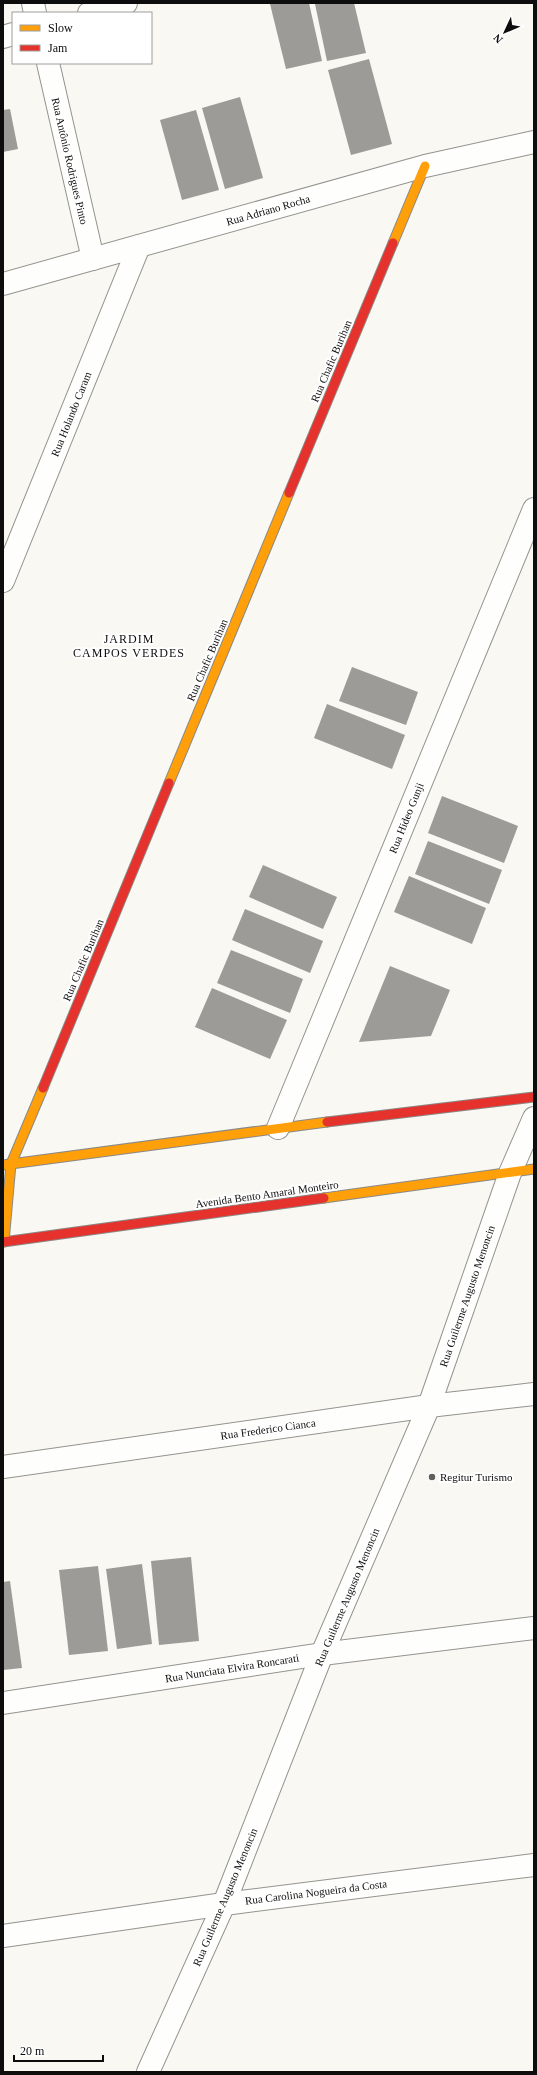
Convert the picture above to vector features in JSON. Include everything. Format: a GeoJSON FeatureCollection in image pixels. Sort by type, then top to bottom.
{"type":"FeatureCollection","features":[{"type":"Feature","properties":{"kind":"street"},"geometry":{"type":"LineString","coordinates":[[93,12],[126,3]]}},
{"type":"Feature","properties":{"kind":"street","name":"Rua Antônio Rodrigues Pinto"},"geometry":{"type":"LineString","coordinates":[[48,64],[93,259]]}},
{"type":"Feature","properties":{"kind":"street","name":"Rua Adriano Rocha"},"geometry":{"type":"LineString","coordinates":[[3,284],[425,166],[534,142]]}},
{"type":"Feature","properties":{"kind":"street","name":"Rua Chafic Burihan"},"geometry":{"type":"LineString","coordinates":[[3,1242],[7,1164],[425,166]]}},
{"type":"Feature","properties":{"kind":"street","name":"Rua Holando Caram"},"geometry":{"type":"LineString","coordinates":[[3,581],[139,246]]}},
{"type":"Feature","properties":{"kind":"street","name":"Rua Hideo Gunji"},"geometry":{"type":"LineString","coordinates":[[278,1128],[534,509]]}},
{"type":"Feature","properties":{"kind":"street"},"geometry":{"type":"LineString","coordinates":[[7,1164],[278,1128],[534,1097]]}},
{"type":"Feature","properties":{"kind":"street","name":"Rua Guilerme Augusto Menoncin"},"geometry":{"type":"LineString","coordinates":[[148,2072],[224,1904],[322,1654],[429,1406],[510,1173],[534,1118]]}},
{"type":"Feature","properties":{"kind":"street","name":"Avenida Bento Amaral Monteiro"},"geometry":{"type":"LineString","coordinates":[[3,1242],[510,1173],[534,1168]]}},
{"type":"Feature","properties":{"kind":"street","name":"Rua Frederico Cianca"},"geometry":{"type":"LineString","coordinates":[[3,1467],[429,1406],[534,1394]]}},
{"type":"Feature","properties":{"kind":"street","name":"Rua Nunciata Elvira Roncarati"},"geometry":{"type":"LineString","coordinates":[[3,1703],[322,1654],[534,1628]]}},
{"type":"Feature","properties":{"kind":"street","name":"Rua Carolina Nogueira da Costa"},"geometry":{"type":"LineString","coordinates":[[3,1936],[224,1904],[534,1865]]}},
{"type":"Feature","properties":{"kind":"building"},"geometry":{"type":"Polygon","coordinates":[[[309,3],[322,61],[286,69],[270,4],[309,3]]]}},
{"type":"Feature","properties":{"kind":"building"},"geometry":{"type":"Polygon","coordinates":[[[354,3],[366,53],[327,61],[315,4],[354,3]]]}},
{"type":"Feature","properties":{"kind":"building"},"geometry":{"type":"Polygon","coordinates":[[[369,59],[392,144],[351,155],[328,70],[369,59]]]}},
{"type":"Feature","properties":{"kind":"building"},"geometry":{"type":"Polygon","coordinates":[[[240,97],[263,178],[225,189],[202,108],[240,97]]]}},
{"type":"Feature","properties":{"kind":"building"},"geometry":{"type":"Polygon","coordinates":[[[10,109],[18,149],[3,152],[3,110],[10,109]]]}},
{"type":"Feature","properties":{"kind":"building"},"geometry":{"type":"Polygon","coordinates":[[[196,110],[219,190],[182,200],[160,120],[196,110]]]}},
{"type":"Feature","properties":{"kind":"building"},"geometry":{"type":"Polygon","coordinates":[[[352,667],[418,692],[406,725],[339,701],[352,667]]]}},
{"type":"Feature","properties":{"kind":"building"},"geometry":{"type":"Polygon","coordinates":[[[327,704],[405,735],[392,769],[314,738],[327,704]]]}},
{"type":"Feature","properties":{"kind":"building"},"geometry":{"type":"Polygon","coordinates":[[[442,796],[518,826],[504,863],[428,833],[442,796]]]}},
{"type":"Feature","properties":{"kind":"building"},"geometry":{"type":"Polygon","coordinates":[[[428,841],[502,870],[489,904],[415,874],[428,841]]]}},
{"type":"Feature","properties":{"kind":"building"},"geometry":{"type":"Polygon","coordinates":[[[263,865],[337,897],[323,929],[249,897],[263,865]]]}},
{"type":"Feature","properties":{"kind":"building"},"geometry":{"type":"Polygon","coordinates":[[[409,876],[486,908],[472,944],[394,912],[409,876]]]}},
{"type":"Feature","properties":{"kind":"building"},"geometry":{"type":"Polygon","coordinates":[[[245,909],[323,941],[310,973],[232,940],[245,909]]]}},
{"type":"Feature","properties":{"kind":"building"},"geometry":{"type":"Polygon","coordinates":[[[231,950],[303,979],[290,1013],[217,983],[231,950]]]}},
{"type":"Feature","properties":{"kind":"building"},"geometry":{"type":"Polygon","coordinates":[[[390,966],[450,990],[431,1036],[359,1042],[390,966]]]}},
{"type":"Feature","properties":{"kind":"building"},"geometry":{"type":"Polygon","coordinates":[[[212,988],[287,1020],[270,1059],[195,1027],[212,988]]]}},
{"type":"Feature","properties":{"kind":"building"},"geometry":{"type":"Polygon","coordinates":[[[191,1557],[199,1641],[159,1645],[151,1561],[191,1557]]]}},
{"type":"Feature","properties":{"kind":"building"},"geometry":{"type":"Polygon","coordinates":[[[142,1564],[152,1644],[117,1649],[106,1569],[142,1564]]]}},
{"type":"Feature","properties":{"kind":"building"},"geometry":{"type":"Polygon","coordinates":[[[98,1566],[108,1651],[69,1655],[59,1570],[98,1566]]]}},
{"type":"Feature","properties":{"kind":"building"},"geometry":{"type":"Polygon","coordinates":[[[10,1581],[22,1668],[3,1670],[3,1582],[10,1581]]]}},
{"type":"Feature","properties":{"kind":"traffic: slow"},"geometry":{"type":"LineString","coordinates":[[393,243],[425,166]]}},
{"type":"Feature","properties":{"kind":"traffic: slow"},"geometry":{"type":"LineString","coordinates":[[169,783],[289,493]]}},
{"type":"Feature","properties":{"kind":"traffic: slow"},"geometry":{"type":"LineString","coordinates":[[4,1242],[11,1164],[43,1088]]}},
{"type":"Feature","properties":{"kind":"traffic: slow"},"geometry":{"type":"LineString","coordinates":[[3,1165],[327,1122]]}},
{"type":"Feature","properties":{"kind":"traffic: slow"},"geometry":{"type":"LineString","coordinates":[[324,1198],[534,1169]]}},
{"type":"Feature","properties":{"kind":"traffic: jam"},"geometry":{"type":"LineString","coordinates":[[289,493],[393,243]]}},
{"type":"Feature","properties":{"kind":"traffic: jam"},"geometry":{"type":"LineString","coordinates":[[43,1088],[169,783]]}},
{"type":"Feature","properties":{"kind":"traffic: jam"},"geometry":{"type":"LineString","coordinates":[[327,1122],[534,1097]]}},
{"type":"Feature","properties":{"kind":"traffic: jam"},"geometry":{"type":"LineString","coordinates":[[3,1242],[324,1198]]}},
{"type":"Feature","properties":{"kind":"place","name":"Regitur Turismo"},"geometry":{"type":"Point","coordinates":[432,1477]}},
{"type":"Feature","properties":{"kind":"district","name":"JARDIM CAMPOS VERDES"},"geometry":{"type":"Point","coordinates":[129,646]}}]}
